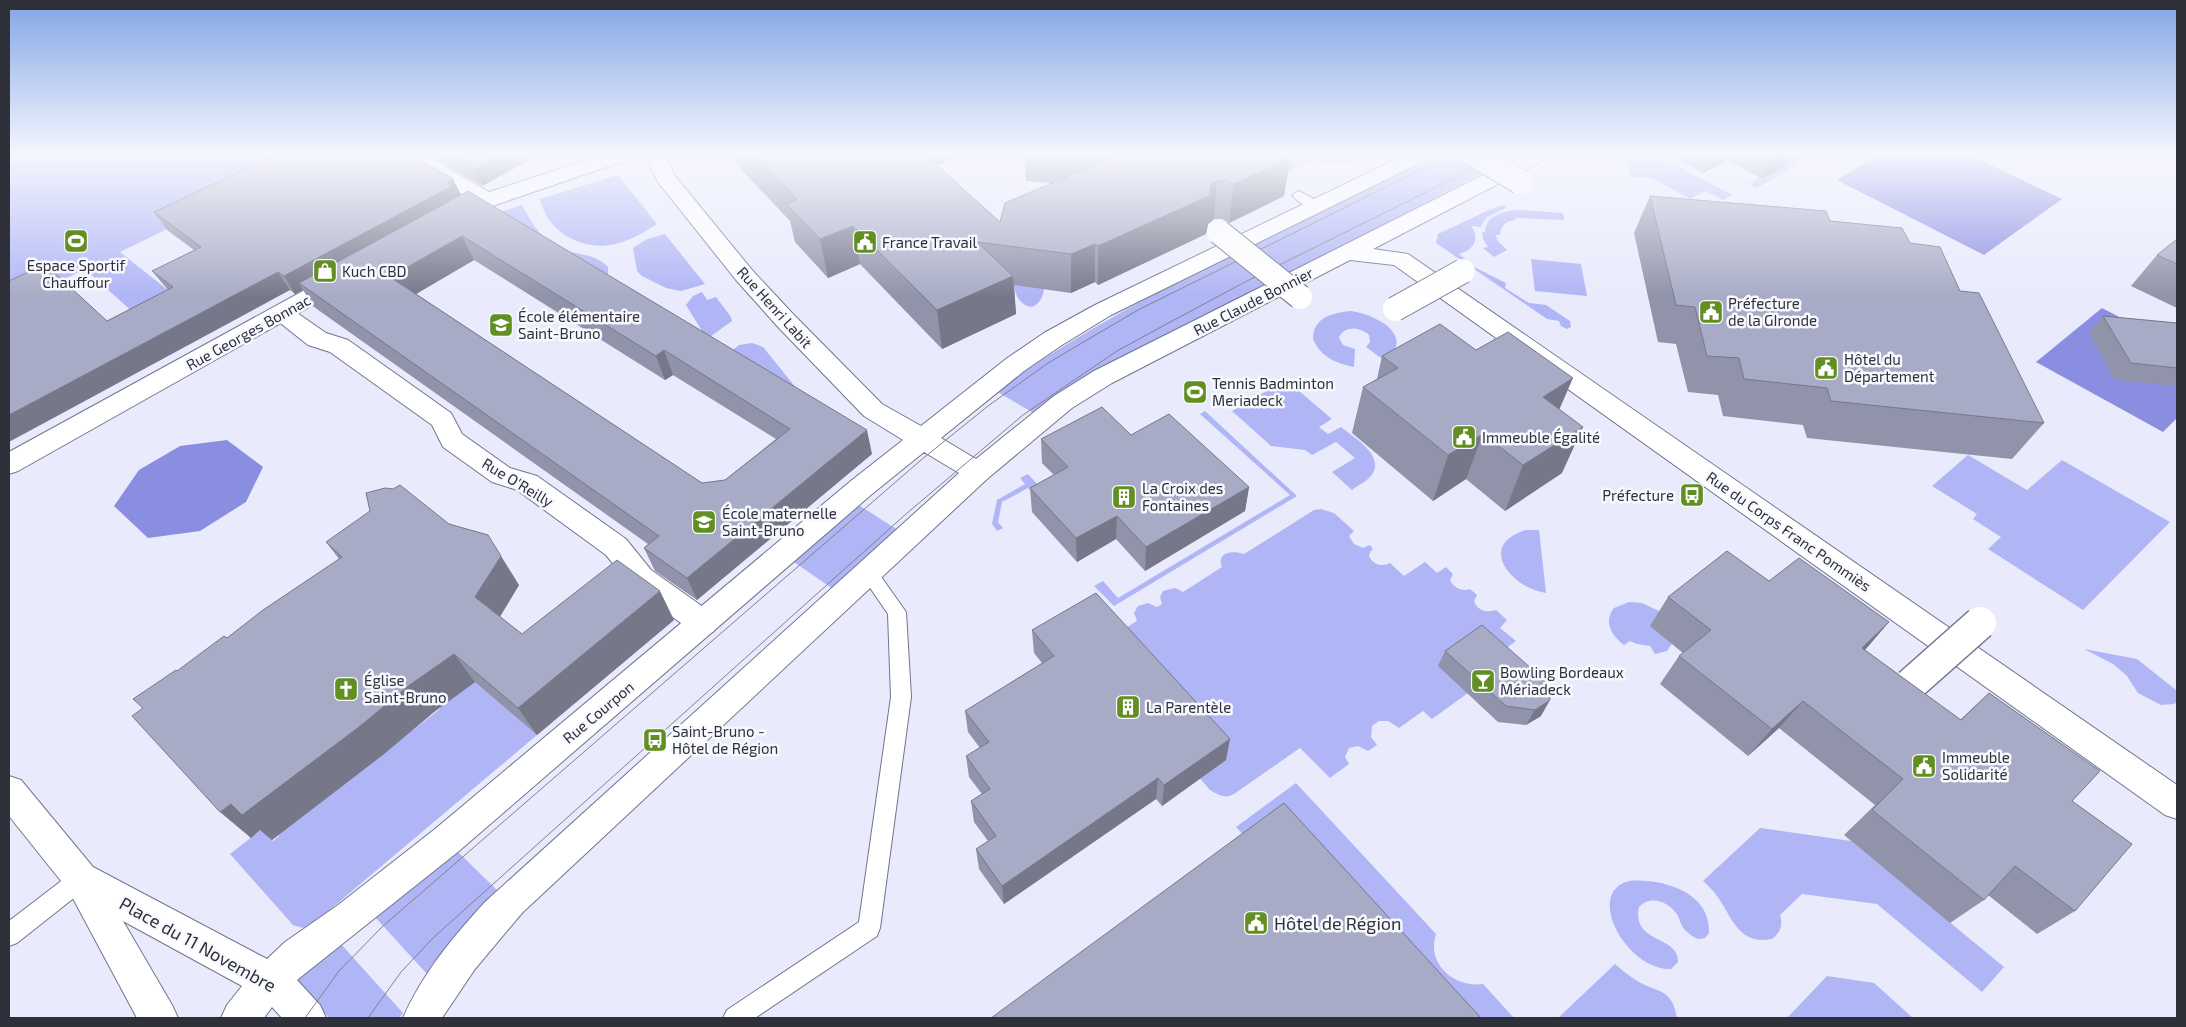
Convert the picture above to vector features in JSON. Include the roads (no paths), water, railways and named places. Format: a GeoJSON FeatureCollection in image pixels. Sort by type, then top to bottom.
{"type":"FeatureCollection","features":[{"type":"Feature","properties":{"kind":"street"},"geometry":{"type":"LineString","coordinates":[[435,228],[485,201]]}},
{"type":"Feature","properties":{"kind":"street","name":"Rue Henri Labit"},"geometry":{"type":"LineString","coordinates":[[684,201],[744,275],[873,410],[978,472]]}},
{"type":"Feature","properties":{"kind":"street"},"geometry":{"type":"LineString","coordinates":[[921,438],[994,380],[1053,339],[1103,310],[1307,201]]}},
{"type":"Feature","properties":{"kind":"street","name":"Rue Claude Bonnier"},"geometry":{"type":"LineString","coordinates":[[978,472],[1064,402],[1103,377],[1451,201]]}},
{"type":"Feature","properties":{"kind":"street"},"geometry":{"type":"LineString","coordinates":[[1397,229],[1400,259]]}},
{"type":"Feature","properties":{"kind":"street"},"geometry":{"type":"LineString","coordinates":[[1219,232],[1300,297]]}},
{"type":"Feature","properties":{"kind":"street","name":"Rue du Corps Franc Pommiès"},"geometry":{"type":"LineString","coordinates":[[1349,253],[1400,259],[2177,804]]}},
{"type":"Feature","properties":{"kind":"street","name":"Rue Georges Bonnac"},"geometry":{"type":"LineString","coordinates":[[9,464],[358,270]]}},
{"type":"Feature","properties":{"kind":"street"},"geometry":{"type":"LineString","coordinates":[[1395,309],[1463,271]]}},
{"type":"Feature","properties":{"kind":"street","name":"Rue O'Reilly"},"geometry":{"type":"LineString","coordinates":[[282,313],[316,340],[339,346],[442,419],[452,440],[501,475],[527,484],[616,547],[641,578],[704,623]]}},
{"type":"Feature","properties":{"kind":"street","name":"Rue Courpon"},"geometry":{"type":"LineString","coordinates":[[240,1018],[270,981],[298,955],[350,917],[447,840],[921,438]]}},
{"type":"Feature","properties":{"kind":"street"},"geometry":{"type":"LineString","coordinates":[[422,1018],[447,976],[465,952],[510,901],[978,472]]}},
{"type":"Feature","properties":{"kind":"street"},"geometry":{"type":"LineString","coordinates":[[1910,685],[1980,623]]}},
{"type":"Feature","properties":{"kind":"street","name":"Place du 11 Novembre"},"geometry":{"type":"LineString","coordinates":[[9,791],[81,879],[150,1007],[159,1018]]}},
{"type":"Feature","properties":{"kind":"street","name":"Place du 11 Novembre"},"geometry":{"type":"LineString","coordinates":[[81,879],[270,981],[307,1018]]}},
{"type":"Feature","properties":{"kind":"lane"},"geometry":{"type":"LineString","coordinates":[[735,1018],[869,928],[900,697],[897,612],[869,573]]}},
{"type":"Feature","properties":{"kind":"lane"},"geometry":{"type":"LineString","coordinates":[[9,935],[81,879]]}},
{"type":"Feature","properties":{"kind":"tram line"},"geometry":{"type":"LineString","coordinates":[[305,1018],[339,971],[383,926],[921,460],[988,406],[1048,363],[1138,310],[1358,201]]}},
{"type":"Feature","properties":{"kind":"tram line"},"geometry":{"type":"LineString","coordinates":[[368,1018],[401,972],[434,937],[906,514],[1023,415],[1117,351],[1245,282],[1408,201]]}},
{"type":"Feature","properties":{"kind":"place","name":"Espace Sportif Chauffour"},"geometry":{"type":"Point","coordinates":[76,241]}},
{"type":"Feature","properties":{"kind":"place","name":"France Travail"},"geometry":{"type":"Point","coordinates":[865,242]}},
{"type":"Feature","properties":{"kind":"place","name":"Kuch CBD"},"geometry":{"type":"Point","coordinates":[325,271]}},
{"type":"Feature","properties":{"kind":"place","name":"Préfecture de la GIronde"},"geometry":{"type":"Point","coordinates":[1711,312]}},
{"type":"Feature","properties":{"kind":"place","name":"École élémentaire Saint-Bruno"},"geometry":{"type":"Point","coordinates":[501,325]}},
{"type":"Feature","properties":{"kind":"place","name":"Hôtel du Département"},"geometry":{"type":"Point","coordinates":[1826,368]}},
{"type":"Feature","properties":{"kind":"place","name":"Tennis Badminton Meriadeck"},"geometry":{"type":"Point","coordinates":[1195,392]}},
{"type":"Feature","properties":{"kind":"place","name":"Immeuble Égalité"},"geometry":{"type":"Point","coordinates":[1464,437]}},
{"type":"Feature","properties":{"kind":"place","name":"Préfecture"},"geometry":{"type":"Point","coordinates":[1692,495]}},
{"type":"Feature","properties":{"kind":"place","name":"La Croix des Fontaines"},"geometry":{"type":"Point","coordinates":[1124,497]}},
{"type":"Feature","properties":{"kind":"place","name":"École maternelle Saint-Bruno"},"geometry":{"type":"Point","coordinates":[704,522]}},
{"type":"Feature","properties":{"kind":"place","name":"Bowling Bordeaux Mériadeck"},"geometry":{"type":"Point","coordinates":[1483,681]}},
{"type":"Feature","properties":{"kind":"place","name":"Église Saint-Bruno"},"geometry":{"type":"Point","coordinates":[346,689]}},
{"type":"Feature","properties":{"kind":"place","name":"La Parentèle"},"geometry":{"type":"Point","coordinates":[1128,707]}},
{"type":"Feature","properties":{"kind":"place","name":"Saint-Bruno - Hôtel de Région"},"geometry":{"type":"Point","coordinates":[655,740]}},
{"type":"Feature","properties":{"kind":"place","name":"Immeuble Solidarité"},"geometry":{"type":"Point","coordinates":[1924,766]}},
{"type":"Feature","properties":{"kind":"place","name":"Hôtel de Région"},"geometry":{"type":"Point","coordinates":[1256,923]}}]}
